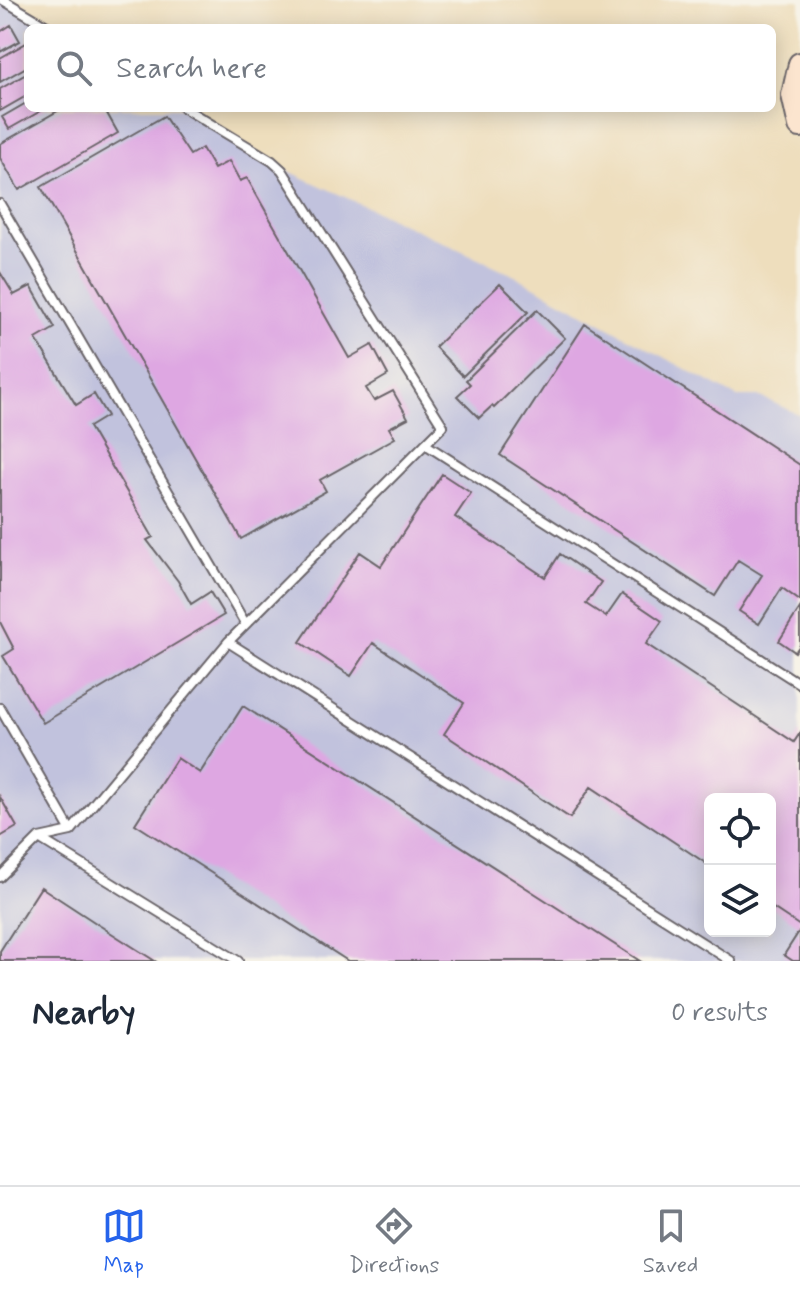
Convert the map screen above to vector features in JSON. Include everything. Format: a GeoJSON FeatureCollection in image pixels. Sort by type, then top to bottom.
{"type":"FeatureCollection","features":[{"type":"Feature","properties":{"kind":"main road"},"geometry":{"type":"LineString","coordinates":[[800,64],[793,95],[800,126]]}},
{"type":"Feature","properties":{"kind":"lane"},"geometry":{"type":"LineString","coordinates":[[3,0],[43,24]]}},
{"type":"Feature","properties":{"kind":"lane"},"geometry":{"type":"LineString","coordinates":[[0,877],[39,838],[71,831],[245,623],[443,426],[299,193],[272,161],[191,112]]}},
{"type":"Feature","properties":{"kind":"lane"},"geometry":{"type":"LineString","coordinates":[[0,204],[245,623]]}},
{"type":"Feature","properties":{"kind":"lane"},"geometry":{"type":"LineString","coordinates":[[425,444],[800,684]]}},
{"type":"Feature","properties":{"kind":"lane"},"geometry":{"type":"LineString","coordinates":[[228,642],[731,961]]}},
{"type":"Feature","properties":{"kind":"lane"},"geometry":{"type":"LineString","coordinates":[[0,708],[71,831]]}},
{"type":"Feature","properties":{"kind":"lane"},"geometry":{"type":"LineString","coordinates":[[39,838],[238,961]]}},
{"type":"Feature","properties":{"kind":"shaded area"},"geometry":{"type":"Polygon","coordinates":[[[0,0],[43,24],[24,24],[24,112],[190,112],[282,168],[510,273],[737,397],[761,397],[800,415],[800,961],[0,961],[0,0]]]}},
{"type":"Feature","properties":{"kind":"building"},"geometry":{"type":"Polygon","coordinates":[[[11,25],[20,41],[0,52],[0,32],[11,25]]]}},
{"type":"Feature","properties":{"kind":"building"},"geometry":{"type":"Polygon","coordinates":[[[24,44],[24,68],[0,82],[0,58],[24,44]]]}},
{"type":"Feature","properties":{"kind":"building"},"geometry":{"type":"Polygon","coordinates":[[[24,75],[24,97],[0,111],[0,89],[24,75]]]}},
{"type":"Feature","properties":{"kind":"building"},"geometry":{"type":"Polygon","coordinates":[[[24,104],[24,112],[39,112],[9,129],[2,117],[24,104]]]}},
{"type":"Feature","properties":{"kind":"building"},"geometry":{"type":"Polygon","coordinates":[[[56,112],[106,112],[118,133],[19,190],[0,158],[0,144],[56,112]]]}},
{"type":"Feature","properties":{"kind":"building"},"geometry":{"type":"Polygon","coordinates":[[[164,116],[190,155],[202,148],[214,169],[229,161],[240,181],[247,178],[349,358],[372,345],[388,375],[366,388],[374,401],[393,391],[408,418],[389,428],[395,438],[320,480],[326,491],[241,539],[41,187],[164,116]]]}},
{"type":"Feature","properties":{"kind":"building"},"geometry":{"type":"Polygon","coordinates":[[[0,272],[14,295],[31,286],[55,328],[36,339],[76,405],[94,394],[107,416],[89,427],[153,537],[147,540],[191,604],[210,592],[224,615],[43,723],[3,656],[14,649],[0,622],[0,272]]]}},
{"type":"Feature","properties":{"kind":"building"},"geometry":{"type":"Polygon","coordinates":[[[500,284],[528,312],[463,376],[435,347],[500,284]]]}},
{"type":"Feature","properties":{"kind":"building"},"geometry":{"type":"Polygon","coordinates":[[[537,310],[565,338],[494,408],[492,406],[479,418],[457,396],[470,384],[466,380],[537,310]]]}},
{"type":"Feature","properties":{"kind":"building"},"geometry":{"type":"Polygon","coordinates":[[[585,324],[800,465],[800,601],[782,588],[759,624],[739,611],[762,575],[738,560],[715,596],[500,455],[585,324]]]}},
{"type":"Feature","properties":{"kind":"building"},"geometry":{"type":"Polygon","coordinates":[[[442,474],[471,493],[455,517],[545,577],[560,554],[601,582],[586,604],[606,617],[622,594],[662,621],[646,644],[794,742],[800,733],[800,926],[776,910],[776,793],[704,793],[704,862],[591,787],[570,818],[444,734],[464,703],[373,643],[351,676],[300,642],[360,552],[381,566],[442,474]]]}},
{"type":"Feature","properties":{"kind":"building"},"geometry":{"type":"Polygon","coordinates":[[[800,608],[800,645],[795,652],[779,641],[800,608]]]}},
{"type":"Feature","properties":{"kind":"building"},"geometry":{"type":"Polygon","coordinates":[[[243,706],[640,961],[348,961],[135,824],[177,758],[200,773],[243,706]]]}},
{"type":"Feature","properties":{"kind":"building"},"geometry":{"type":"Polygon","coordinates":[[[0,797],[17,827],[0,837],[0,797]]]}},
{"type":"Feature","properties":{"kind":"building"},"geometry":{"type":"Polygon","coordinates":[[[41,887],[155,961],[0,961],[0,951],[41,887]]]}},
{"type":"Feature","properties":{"kind":"building"},"geometry":{"type":"Polygon","coordinates":[[[800,930],[800,961],[793,961],[784,955],[800,930]]]}}]}
